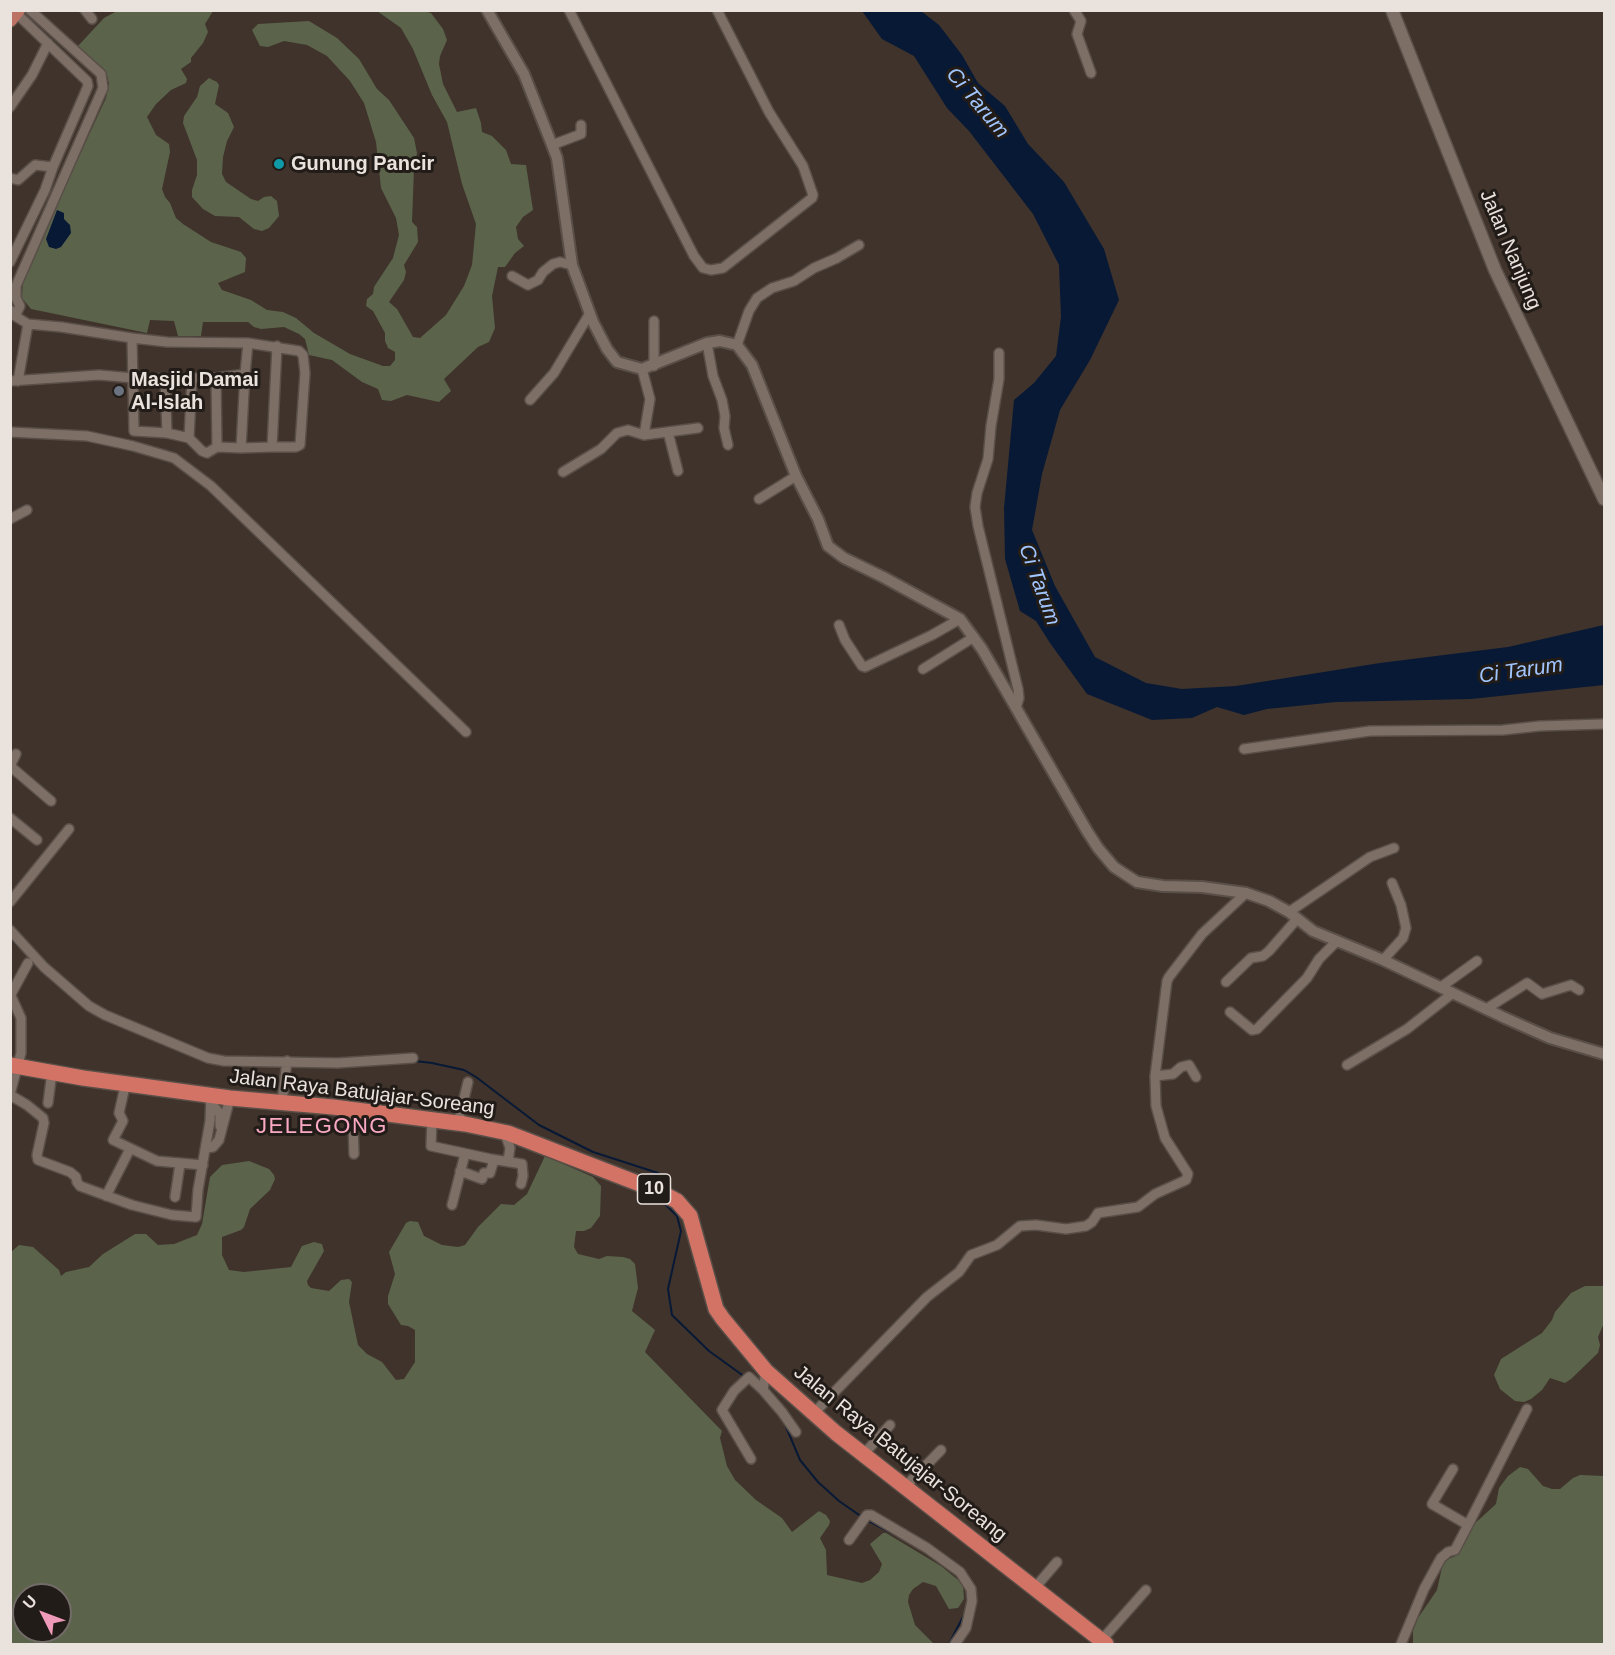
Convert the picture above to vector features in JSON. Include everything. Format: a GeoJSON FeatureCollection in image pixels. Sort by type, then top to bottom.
{"type":"FeatureCollection","features":[{"type":"Feature","properties":{"kind":"highway","name":"Jalan Raya Batujajar-Soreang"},"geometry":{"type":"LineString","coordinates":[[14,1066],[83,1078],[126,1082],[211,1099],[230,1098],[282,1102],[458,1123],[505,1133],[658,1191],[677,1201],[690,1216],[693,1224],[716,1309],[766,1371],[863,1455],[1102,1643]]}},
{"type":"Feature","properties":{"kind":"main road","name":"Jalan Nanjung"},"geometry":{"type":"LineString","coordinates":[[1392,10],[1495,270],[1605,499]]}},
{"type":"Feature","properties":{"kind":"street"},"geometry":{"type":"LineString","coordinates":[[487,10],[524,74],[552,145],[572,264],[604,345],[615,360],[621,364],[642,369],[706,343],[720,341],[737,345],[752,365],[796,476],[818,519],[826,543],[844,558],[960,619],[1016,708],[1087,831],[1114,867],[1137,882],[1246,893],[1269,901],[1312,931],[1383,960],[1550,1038],[1604,1054]]}},
{"type":"Feature","properties":{"kind":"street"},"geometry":{"type":"LineString","coordinates":[[569,10],[694,256],[703,268],[711,270],[723,268],[813,195],[803,166],[769,112],[717,10]]}},
{"type":"Feature","properties":{"kind":"street"},"geometry":{"type":"LineString","coordinates":[[1074,10],[1081,21],[1077,32],[1091,73]]}},
{"type":"Feature","properties":{"kind":"street"},"geometry":{"type":"LineString","coordinates":[[10,262],[45,190],[88,83],[19,14]]}},
{"type":"Feature","properties":{"kind":"street"},"geometry":{"type":"LineString","coordinates":[[19,14],[101,74],[103,88],[16,286],[16,298],[20,306],[13,313],[28,324],[132,338],[167,342],[248,343],[299,351],[303,355],[305,373],[300,445],[296,447],[217,447],[207,453],[189,438],[134,431],[132,338]]}},
{"type":"Feature","properties":{"kind":"street"},"geometry":{"type":"LineString","coordinates":[[10,107],[33,75],[48,43]]}},
{"type":"Feature","properties":{"kind":"street"},"geometry":{"type":"LineString","coordinates":[[552,145],[581,134],[581,126]]}},
{"type":"Feature","properties":{"kind":"street"},"geometry":{"type":"LineString","coordinates":[[10,178],[18,180],[36,165],[53,167]]}},
{"type":"Feature","properties":{"kind":"street"},"geometry":{"type":"LineString","coordinates":[[737,345],[748,311],[758,298],[772,288],[794,281],[859,244]]}},
{"type":"Feature","properties":{"kind":"street"},"geometry":{"type":"LineString","coordinates":[[512,276],[528,285],[538,280],[543,272],[553,264],[560,262],[572,264]]}},
{"type":"Feature","properties":{"kind":"street"},"geometry":{"type":"LineString","coordinates":[[530,400],[554,373],[590,313]]}},
{"type":"Feature","properties":{"kind":"street"},"geometry":{"type":"LineString","coordinates":[[654,321],[654,366]]}},
{"type":"Feature","properties":{"kind":"street"},"geometry":{"type":"LineString","coordinates":[[28,324],[14,381],[61,376],[216,378],[245,374]]}},
{"type":"Feature","properties":{"kind":"street"},"geometry":{"type":"LineString","coordinates":[[241,448],[248,343]]}},
{"type":"Feature","properties":{"kind":"street"},"geometry":{"type":"LineString","coordinates":[[706,343],[713,376],[722,400],[728,445]]}},
{"type":"Feature","properties":{"kind":"street"},"geometry":{"type":"LineString","coordinates":[[272,447],[277,346]]}},
{"type":"Feature","properties":{"kind":"street"},"geometry":{"type":"LineString","coordinates":[[999,353],[999,379],[988,459],[975,507],[1018,689],[1019,698],[1016,708]]}},
{"type":"Feature","properties":{"kind":"street"},"geometry":{"type":"LineString","coordinates":[[642,369],[650,399],[644,435]]}},
{"type":"Feature","properties":{"kind":"street"},"geometry":{"type":"LineString","coordinates":[[165,378],[167,434]]}},
{"type":"Feature","properties":{"kind":"street"},"geometry":{"type":"LineString","coordinates":[[189,438],[192,378]]}},
{"type":"Feature","properties":{"kind":"street"},"geometry":{"type":"LineString","coordinates":[[216,378],[217,447]]}},
{"type":"Feature","properties":{"kind":"street"},"geometry":{"type":"LineString","coordinates":[[563,472],[601,449],[617,433],[628,430],[644,435],[698,428]]}},
{"type":"Feature","properties":{"kind":"street"},"geometry":{"type":"LineString","coordinates":[[10,432],[87,435],[174,458],[211,486],[466,732]]}},
{"type":"Feature","properties":{"kind":"street"},"geometry":{"type":"LineString","coordinates":[[668,432],[678,471]]}},
{"type":"Feature","properties":{"kind":"street"},"geometry":{"type":"LineString","coordinates":[[759,499],[796,476]]}},
{"type":"Feature","properties":{"kind":"street"},"geometry":{"type":"LineString","coordinates":[[10,519],[27,510]]}},
{"type":"Feature","properties":{"kind":"street"},"geometry":{"type":"LineString","coordinates":[[839,625],[845,640],[864,667],[960,619]]}},
{"type":"Feature","properties":{"kind":"street"},"geometry":{"type":"LineString","coordinates":[[923,669],[974,638]]}},
{"type":"Feature","properties":{"kind":"street"},"geometry":{"type":"LineString","coordinates":[[1245,749],[1370,731],[1503,730],[1540,726],[1605,724]]}},
{"type":"Feature","properties":{"kind":"street"},"geometry":{"type":"LineString","coordinates":[[16,753],[10,766],[51,801]]}},
{"type":"Feature","properties":{"kind":"street"},"geometry":{"type":"LineString","coordinates":[[10,818],[37,840]]}},
{"type":"Feature","properties":{"kind":"street"},"geometry":{"type":"LineString","coordinates":[[10,902],[69,829]]}},
{"type":"Feature","properties":{"kind":"street"},"geometry":{"type":"LineString","coordinates":[[1226,982],[1248,959],[1263,956],[1269,951],[1293,916],[1370,858],[1394,848]]}},
{"type":"Feature","properties":{"kind":"street"},"geometry":{"type":"LineString","coordinates":[[1383,960],[1403,938],[1406,928],[1401,905],[1392,883]]}},
{"type":"Feature","properties":{"kind":"street"},"geometry":{"type":"LineString","coordinates":[[814,1413],[927,1297],[959,1272],[971,1255],[997,1245],[1020,1226],[1036,1225],[1066,1229],[1086,1226],[1098,1214],[1138,1207],[1155,1194],[1186,1180],[1188,1174],[1168,1145],[1156,1106],[1155,1076],[1169,977],[1202,934],[1246,893]]}},
{"type":"Feature","properties":{"kind":"street"},"geometry":{"type":"LineString","coordinates":[[10,930],[44,967],[90,1006],[105,1015],[208,1058],[224,1061],[338,1063],[413,1058]]}},
{"type":"Feature","properties":{"kind":"street"},"geometry":{"type":"LineString","coordinates":[[1230,1012],[1252,1030],[1257,1029],[1307,978],[1319,959],[1337,941]]}},
{"type":"Feature","properties":{"kind":"street"},"geometry":{"type":"LineString","coordinates":[[1441,987],[1477,961]]}},
{"type":"Feature","properties":{"kind":"street"},"geometry":{"type":"LineString","coordinates":[[28,963],[11,996],[21,1018],[21,1053],[14,1066],[10,1095],[43,1118],[38,1160],[70,1172],[76,1177],[78,1185],[106,1196],[172,1215],[196,1217],[211,1099]]}},
{"type":"Feature","properties":{"kind":"street"},"geometry":{"type":"LineString","coordinates":[[1486,1009],[1527,983],[1542,994],[1571,985],[1579,990]]}},
{"type":"Feature","properties":{"kind":"street"},"geometry":{"type":"LineString","coordinates":[[1347,1065],[1407,1029],[1453,993]]}},
{"type":"Feature","properties":{"kind":"street"},"geometry":{"type":"LineString","coordinates":[[282,1102],[287,1061]]}},
{"type":"Feature","properties":{"kind":"street"},"geometry":{"type":"LineString","coordinates":[[1155,1076],[1173,1074],[1189,1065],[1196,1077]]}},
{"type":"Feature","properties":{"kind":"street"},"geometry":{"type":"LineString","coordinates":[[48,1103],[52,1072]]}},
{"type":"Feature","properties":{"kind":"street"},"geometry":{"type":"LineString","coordinates":[[126,1082],[119,1113],[123,1121],[113,1138],[130,1149],[157,1161],[203,1165]]}},
{"type":"Feature","properties":{"kind":"street"},"geometry":{"type":"LineString","coordinates":[[458,1123],[468,1082]]}},
{"type":"Feature","properties":{"kind":"street"},"geometry":{"type":"LineString","coordinates":[[206,1148],[213,1147],[219,1140],[230,1098]]}},
{"type":"Feature","properties":{"kind":"street"},"geometry":{"type":"LineString","coordinates":[[211,1099],[220,1114],[220,1127],[223,1130]]}},
{"type":"Feature","properties":{"kind":"street"},"geometry":{"type":"LineString","coordinates":[[354,1110],[354,1154]]}},
{"type":"Feature","properties":{"kind":"street"},"geometry":{"type":"LineString","coordinates":[[432,1120],[431,1146],[523,1164],[521,1184]]}},
{"type":"Feature","properties":{"kind":"street"},"geometry":{"type":"LineString","coordinates":[[505,1133],[510,1148],[508,1161]]}},
{"type":"Feature","properties":{"kind":"street"},"geometry":{"type":"LineString","coordinates":[[106,1196],[130,1149]]}},
{"type":"Feature","properties":{"kind":"street"},"geometry":{"type":"LineString","coordinates":[[452,1205],[465,1154]]}},
{"type":"Feature","properties":{"kind":"street"},"geometry":{"type":"LineString","coordinates":[[460,1171],[482,1179],[484,1173],[490,1173],[494,1160]]}},
{"type":"Feature","properties":{"kind":"street"},"geometry":{"type":"LineString","coordinates":[[175,1197],[180,1164]]}},
{"type":"Feature","properties":{"kind":"street"},"geometry":{"type":"LineString","coordinates":[[762,1390],[766,1371]]}},
{"type":"Feature","properties":{"kind":"street"},"geometry":{"type":"LineString","coordinates":[[751,1459],[722,1410],[734,1391],[746,1379],[762,1390],[796,1432]]}},
{"type":"Feature","properties":{"kind":"street"},"geometry":{"type":"LineString","coordinates":[[1401,1644],[1424,1589],[1441,1558],[1455,1550],[1527,1409]]}},
{"type":"Feature","properties":{"kind":"street"},"geometry":{"type":"LineString","coordinates":[[863,1455],[890,1425]]}},
{"type":"Feature","properties":{"kind":"street"},"geometry":{"type":"LineString","coordinates":[[905,1487],[941,1450]]}},
{"type":"Feature","properties":{"kind":"street"},"geometry":{"type":"LineString","coordinates":[[1453,1469],[1432,1504],[1468,1525]]}},
{"type":"Feature","properties":{"kind":"street"},"geometry":{"type":"LineString","coordinates":[[849,1540],[864,1520],[871,1515],[927,1548],[960,1572],[971,1589],[971,1595],[969,1620],[966,1629],[955,1644]]}},
{"type":"Feature","properties":{"kind":"street"},"geometry":{"type":"LineString","coordinates":[[1033,1590],[1057,1562]]}},
{"type":"Feature","properties":{"kind":"street"},"geometry":{"type":"LineString","coordinates":[[1102,1643],[1146,1590]]}},
{"type":"Feature","properties":{"kind":"green space"},"geometry":{"type":"Polygon","coordinates":[[[420,10],[431,13],[443,29],[447,40],[439,64],[443,84],[457,112],[476,108],[482,132],[492,136],[506,150],[511,164],[526,165],[533,210],[523,217],[516,227],[518,239],[524,246],[515,253],[505,267],[498,267],[492,296],[495,328],[489,342],[478,347],[444,379],[451,391],[439,402],[407,395],[391,401],[382,400],[378,389],[362,382],[332,360],[309,355],[305,339],[284,327],[261,329],[248,322],[203,322],[201,336],[178,336],[174,321],[150,320],[147,333],[31,309],[22,298],[23,278],[106,98],[109,83],[107,76],[78,46],[104,18],[117,11],[213,11],[205,24],[208,32],[203,43],[191,58],[191,62],[181,69],[187,79],[186,83],[171,90],[156,104],[147,117],[156,135],[169,144],[170,152],[162,189],[165,197],[176,218],[183,224],[211,242],[241,252],[246,258],[245,272],[218,283],[222,290],[251,300],[267,310],[283,312],[296,318],[314,333],[350,354],[383,366],[390,366],[395,360],[395,352],[388,348],[385,333],[373,311],[366,306],[367,299],[373,294],[374,287],[393,258],[399,235],[396,218],[381,188],[376,142],[364,103],[350,81],[327,56],[307,45],[284,41],[268,47],[260,46],[252,30],[258,24],[309,21],[337,38],[359,59],[377,89],[389,100],[414,138],[417,153],[414,169],[412,222],[417,227],[418,242],[404,265],[406,272],[404,280],[389,302],[397,309],[413,337],[420,338],[446,315],[464,286],[472,265],[476,224],[462,184],[447,122],[401,28],[377,11],[420,10]]]}},
{"type":"Feature","properties":{"kind":"green space"},"geometry":{"type":"Polygon","coordinates":[[[209,78],[219,85],[215,104],[228,113],[234,127],[223,157],[222,174],[226,182],[251,199],[258,201],[271,196],[277,201],[279,216],[269,228],[262,231],[254,229],[239,217],[215,216],[203,209],[192,197],[197,175],[197,160],[183,123],[184,116],[197,97],[200,86],[209,78]]]}},
{"type":"Feature","properties":{"kind":"green space"},"geometry":{"type":"Polygon","coordinates":[[[545,1156],[593,1177],[601,1186],[600,1216],[591,1228],[576,1231],[574,1247],[578,1254],[599,1259],[607,1256],[623,1257],[635,1264],[638,1288],[632,1311],[655,1330],[645,1352],[722,1431],[720,1438],[727,1466],[735,1480],[756,1500],[782,1518],[792,1532],[819,1511],[826,1515],[830,1521],[829,1525],[820,1538],[826,1550],[827,1575],[862,1583],[870,1580],[879,1572],[882,1564],[870,1544],[886,1533],[941,1566],[963,1584],[964,1599],[958,1608],[949,1609],[936,1586],[923,1582],[909,1595],[908,1602],[915,1625],[934,1644],[11,1644],[11,1252],[19,1245],[33,1247],[59,1270],[61,1276],[66,1272],[89,1267],[103,1254],[135,1234],[146,1234],[158,1245],[174,1244],[197,1235],[202,1224],[210,1177],[222,1165],[249,1161],[269,1169],[275,1179],[270,1190],[250,1209],[244,1227],[222,1237],[222,1255],[229,1270],[244,1272],[291,1267],[302,1246],[314,1242],[322,1244],[324,1251],[307,1281],[308,1285],[311,1288],[329,1291],[341,1280],[349,1279],[352,1282],[349,1302],[358,1345],[367,1354],[382,1362],[396,1380],[404,1379],[415,1362],[415,1330],[401,1325],[388,1304],[388,1296],[395,1274],[389,1252],[406,1223],[418,1222],[424,1236],[442,1245],[458,1247],[465,1245],[478,1227],[501,1204],[514,1205],[527,1194],[545,1156]]]}},
{"type":"Feature","properties":{"kind":"green space"},"geometry":{"type":"Polygon","coordinates":[[[1585,1286],[1604,1286],[1604,1323],[1598,1337],[1600,1345],[1598,1353],[1565,1383],[1550,1378],[1542,1390],[1531,1399],[1524,1402],[1515,1401],[1500,1389],[1494,1375],[1501,1359],[1542,1333],[1555,1312],[1571,1293],[1585,1286]]]}},
{"type":"Feature","properties":{"kind":"green space"},"geometry":{"type":"Polygon","coordinates":[[[1520,1467],[1528,1469],[1543,1486],[1552,1489],[1560,1489],[1580,1475],[1604,1476],[1604,1644],[1413,1644],[1413,1631],[1418,1618],[1437,1590],[1443,1563],[1459,1551],[1472,1526],[1496,1504],[1499,1488],[1508,1476],[1520,1467]]]}},
{"type":"Feature","properties":{"kind":"water","name":"Ci Tarum"},"geometry":{"type":"Polygon","coordinates":[[[862,11],[921,11],[939,25],[962,55],[978,83],[1005,106],[1028,144],[1064,182],[1104,249],[1119,300],[1090,360],[1060,410],[1042,474],[1032,530],[1055,586],[1095,657],[1146,683],[1182,689],[1236,686],[1380,663],[1508,647],[1604,625],[1604,685],[1471,699],[1336,702],[1267,709],[1244,715],[1217,707],[1192,718],[1152,720],[1087,694],[1036,621],[1020,611],[1005,559],[1004,508],[1014,400],[1034,383],[1056,356],[1061,317],[1059,265],[1033,214],[969,131],[947,108],[914,56],[882,39],[862,11]]]}},
{"type":"Feature","properties":{"kind":"water"},"geometry":{"type":"Polygon","coordinates":[[[57,210],[64,213],[64,219],[70,225],[71,233],[61,247],[56,249],[49,247],[46,239],[57,210]]]}},
{"type":"Feature","properties":{"kind":"waterway"},"geometry":{"type":"LineString","coordinates":[[10,938],[20,948]]}},
{"type":"Feature","properties":{"kind":"waterway"},"geometry":{"type":"LineString","coordinates":[[185,1053],[201,1060]]}},
{"type":"Feature","properties":{"kind":"waterway"},"geometry":{"type":"LineString","coordinates":[[415,1061],[464,1070],[539,1125],[593,1152],[658,1173],[663,1178],[663,1184]]}},
{"type":"Feature","properties":{"kind":"waterway"},"geometry":{"type":"LineString","coordinates":[[664,1203],[677,1216],[681,1231],[668,1289],[672,1315],[709,1351],[745,1377]]}},
{"type":"Feature","properties":{"kind":"waterway"},"geometry":{"type":"LineString","coordinates":[[784,1422],[800,1460],[818,1482],[862,1517]]}},
{"type":"Feature","properties":{"kind":"waterway"},"geometry":{"type":"LineString","coordinates":[[867,1520],[899,1537]]}},
{"type":"Feature","properties":{"kind":"waterway"},"geometry":{"type":"LineString","coordinates":[[967,1592],[967,1604]]}},
{"type":"Feature","properties":{"kind":"waterway"},"geometry":{"type":"LineString","coordinates":[[949,1644],[965,1613]]}},
{"type":"Feature","properties":{"kind":"place","name":"Gunung Pancir"},"geometry":{"type":"Point","coordinates":[279,164]}},
{"type":"Feature","properties":{"kind":"place","name":"Masjid Damai Al-Islah"},"geometry":{"type":"Point","coordinates":[119,391]}},
{"type":"Feature","properties":{"kind":"district","name":"JELEGONG"},"geometry":{"type":"Point","coordinates":[322,1127]}}]}
